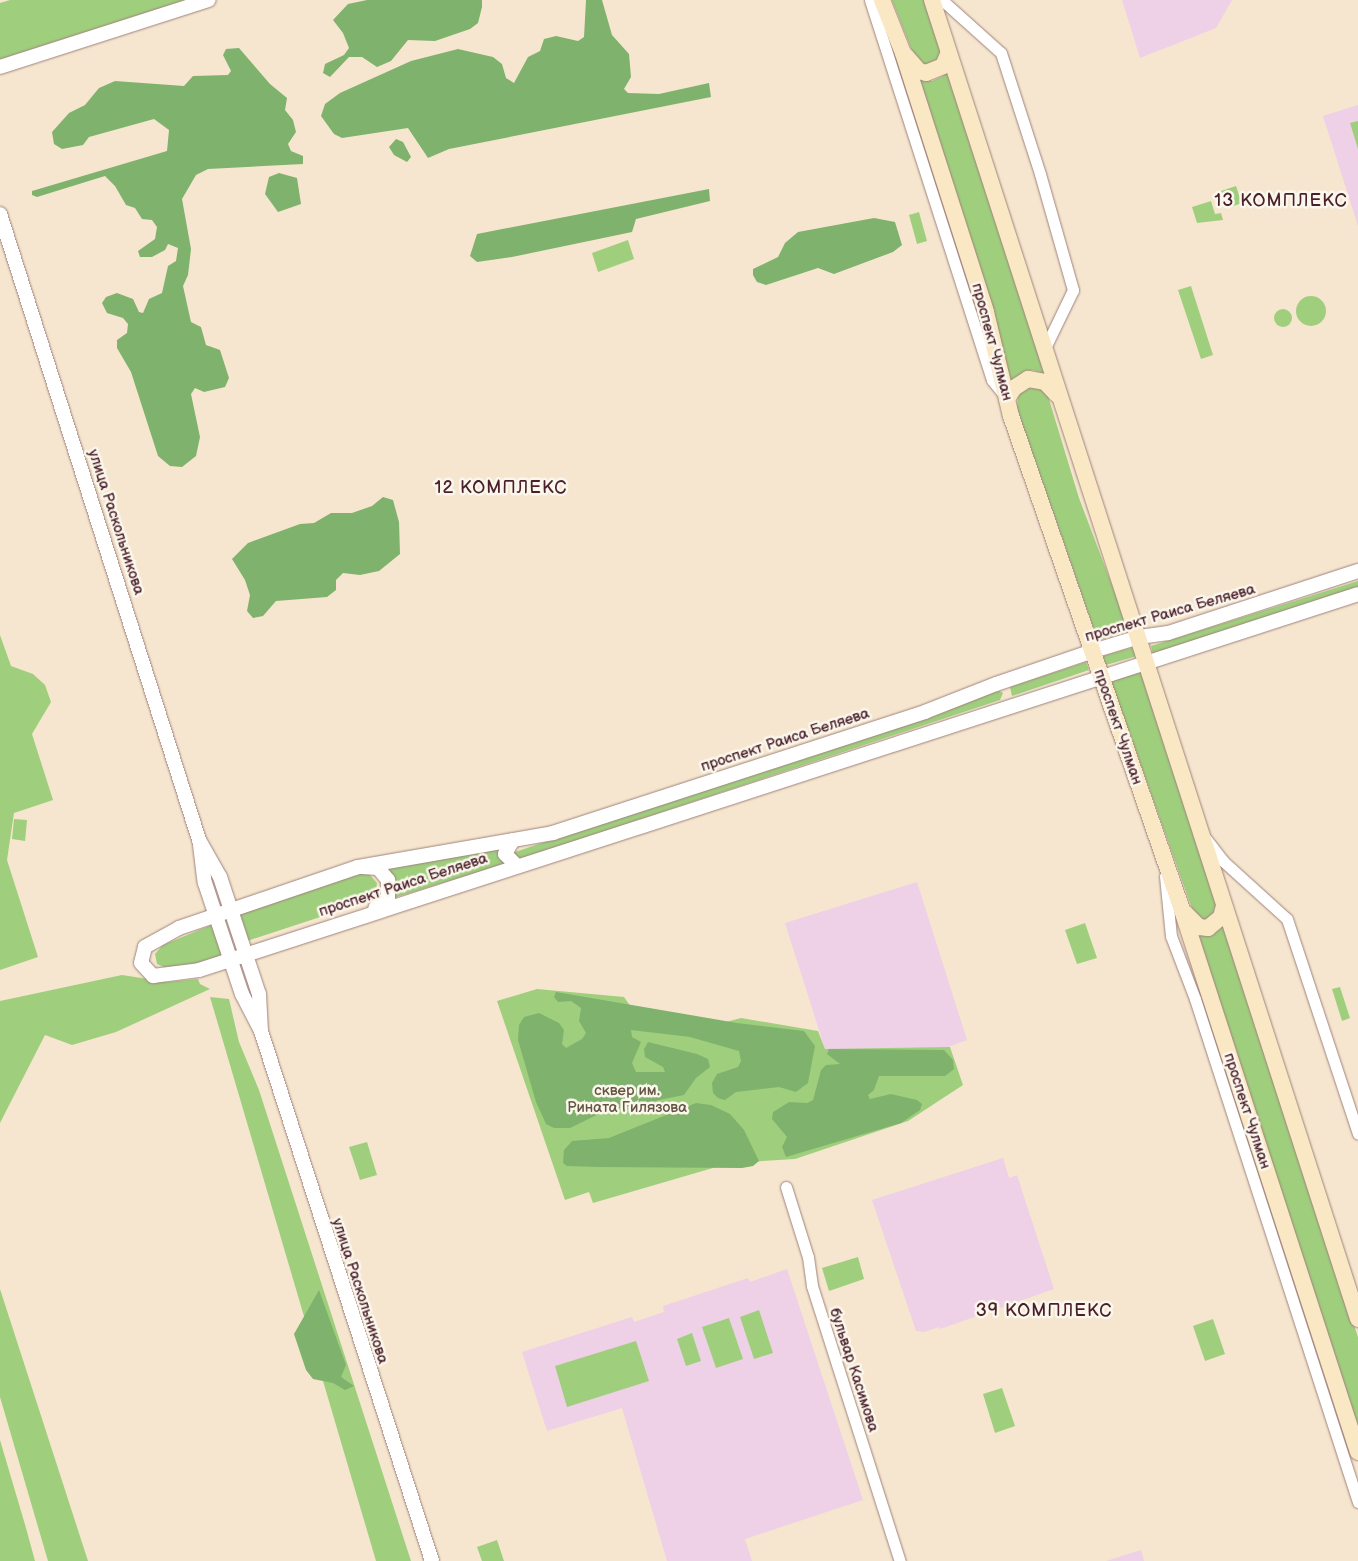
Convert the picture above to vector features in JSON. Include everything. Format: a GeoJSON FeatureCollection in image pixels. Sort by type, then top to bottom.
{"type":"FeatureCollection","features":[{"type":"Feature","properties":{"kind":"main road","name":"проспект Чулман"},"geometry":{"type":"LineString","coordinates":[[882,0],[903,53],[986,312],[1007,399],[1181,907],[1358,1452]]}},
{"type":"Feature","properties":{"kind":"main road"},"geometry":{"type":"LineString","coordinates":[[932,0],[1045,348],[1058,396],[1204,836],[1224,906],[1358,1319]]}},
{"type":"Feature","properties":{"kind":"main road"},"geometry":{"type":"LineString","coordinates":[[903,53],[920,71],[926,73],[943,66],[948,54]]}},
{"type":"Feature","properties":{"kind":"main road"},"geometry":{"type":"LineString","coordinates":[[1007,399],[1014,388],[1028,379],[1045,382],[1058,396]]}},
{"type":"Feature","properties":{"kind":"main road"},"geometry":{"type":"LineString","coordinates":[[1181,907],[1191,922],[1199,928],[1208,928],[1221,917],[1224,906]]}},
{"type":"Feature","properties":{"kind":"street"},"geometry":{"type":"LineString","coordinates":[[2,68],[209,0]]}},
{"type":"Feature","properties":{"kind":"street"},"geometry":{"type":"LineString","coordinates":[[870,0],[992,380],[1007,399]]}},
{"type":"Feature","properties":{"kind":"street"},"geometry":{"type":"LineString","coordinates":[[942,0],[1001,53],[1040,174],[1073,290],[1045,348]]}},
{"type":"Feature","properties":{"kind":"street","name":"улица Раскольникова"},"geometry":{"type":"LineString","coordinates":[[0,214],[200,840],[220,877],[259,994],[260,1031]]}},
{"type":"Feature","properties":{"kind":"street","name":"проспект Раиса Беляева"},"geometry":{"type":"LineString","coordinates":[[1358,571],[1168,633],[1139,637],[1093,651],[996,684],[924,712],[553,833],[358,867],[216,914],[156,940],[145,947],[140,955],[141,963],[157,976],[186,973],[1101,675],[1358,594]]}},
{"type":"Feature","properties":{"kind":"street"},"geometry":{"type":"LineString","coordinates":[[996,684],[1007,691],[1006,702],[1000,709]]}},
{"type":"Feature","properties":{"kind":"street"},"geometry":{"type":"LineString","coordinates":[[1204,836],[1223,861],[1287,919],[1358,1134]]}},
{"type":"Feature","properties":{"kind":"street","name":"улица Раскольникова"},"geometry":{"type":"LineString","coordinates":[[200,840],[201,870],[229,959],[242,994],[260,1031],[432,1561]]}},
{"type":"Feature","properties":{"kind":"street"},"geometry":{"type":"LineString","coordinates":[[513,840],[505,854],[516,865]]}},
{"type":"Feature","properties":{"kind":"street"},"geometry":{"type":"LineString","coordinates":[[1164,861],[1171,936],[1196,999],[1358,1502]]}},
{"type":"Feature","properties":{"kind":"street"},"geometry":{"type":"LineString","coordinates":[[358,867],[378,868],[388,880],[388,898],[370,912]]}},
{"type":"Feature","properties":{"kind":"street","name":"бульвар Касимова"},"geometry":{"type":"LineString","coordinates":[[786,1187],[808,1257],[814,1292],[900,1561]]}},
{"type":"Feature","properties":{"kind":"shaded area"},"geometry":{"type":"Polygon","coordinates":[[[1122,0],[1232,0],[1216,28],[1140,58],[1122,0]]]}},
{"type":"Feature","properties":{"kind":"shaded area"},"geometry":{"type":"Polygon","coordinates":[[[1358,105],[1358,226],[1323,116],[1358,105]]]}},
{"type":"Feature","properties":{"kind":"shaded area"},"geometry":{"type":"Polygon","coordinates":[[[917,882],[967,1040],[943,1049],[825,1049],[785,923],[917,882]]]}},
{"type":"Feature","properties":{"kind":"shaded area"},"geometry":{"type":"Polygon","coordinates":[[[1003,1158],[1009,1178],[1017,1175],[1054,1289],[940,1329],[939,1327],[924,1332],[916,1331],[872,1200],[1003,1158]]]}},
{"type":"Feature","properties":{"kind":"shaded area"},"geometry":{"type":"Polygon","coordinates":[[[787,1269],[863,1500],[745,1539],[752,1561],[667,1561],[622,1408],[547,1431],[522,1352],[632,1317],[634,1322],[664,1312],[663,1306],[748,1278],[750,1282],[787,1269]]]}},
{"type":"Feature","properties":{"kind":"shaded area"},"geometry":{"type":"Polygon","coordinates":[[[1141,1550],[1144,1561],[1106,1561],[1141,1550]]]}},
{"type":"Feature","properties":{"kind":"green space"},"geometry":{"type":"Polygon","coordinates":[[[10,0],[191,0],[0,61],[0,3],[10,0]]]}},
{"type":"Feature","properties":{"kind":"green space"},"geometry":{"type":"Polygon","coordinates":[[[367,0],[482,0],[482,7],[478,23],[470,29],[435,41],[408,40],[391,61],[377,67],[362,57],[349,57],[330,77],[323,73],[325,64],[344,55],[349,48],[343,33],[333,20],[348,4],[367,0]]]}},
{"type":"Feature","properties":{"kind":"green space"},"geometry":{"type":"Polygon","coordinates":[[[586,0],[602,0],[612,35],[629,54],[631,77],[624,89],[628,93],[659,94],[709,83],[711,97],[449,149],[428,158],[408,128],[342,138],[334,134],[321,116],[325,104],[340,93],[411,61],[458,49],[493,57],[502,64],[506,78],[514,83],[528,57],[540,51],[544,39],[556,36],[578,41],[584,37],[586,0]]]}},
{"type":"Feature","properties":{"kind":"green space"},"geometry":{"type":"Polygon","coordinates":[[[892,0],[925,0],[942,48],[939,62],[926,67],[915,58],[892,0]]]}},
{"type":"Feature","properties":{"kind":"green space"},"geometry":{"type":"Polygon","coordinates":[[[239,48],[270,84],[287,98],[285,110],[293,120],[296,132],[288,144],[291,151],[303,156],[303,164],[208,169],[196,175],[182,199],[191,249],[188,275],[183,286],[191,322],[201,327],[206,345],[220,350],[229,378],[225,387],[204,392],[195,388],[191,394],[200,437],[196,456],[182,467],[170,466],[158,456],[131,372],[117,348],[117,340],[127,333],[128,324],[123,318],[107,313],[102,303],[106,297],[117,293],[133,299],[139,312],[143,313],[149,299],[162,293],[168,266],[176,261],[178,248],[168,244],[165,250],[152,257],[140,257],[138,251],[155,239],[157,227],[152,220],[142,219],[135,208],[126,205],[115,186],[105,176],[37,197],[32,195],[32,191],[167,151],[169,130],[154,119],[89,137],[83,145],[62,149],[54,144],[52,132],[69,113],[85,105],[99,88],[115,81],[184,86],[193,76],[228,75],[231,71],[223,55],[226,49],[239,48]]]}},
{"type":"Feature","properties":{"kind":"green space"},"geometry":{"type":"Polygon","coordinates":[[[947,69],[1046,374],[1032,370],[1011,382],[917,78],[932,81],[943,76],[947,69]]]}},
{"type":"Feature","properties":{"kind":"green space"},"geometry":{"type":"Polygon","coordinates":[[[1358,121],[1358,149],[1350,123],[1358,121]]]}},
{"type":"Feature","properties":{"kind":"green space"},"geometry":{"type":"Polygon","coordinates":[[[396,139],[403,142],[411,157],[407,162],[394,155],[389,147],[396,139]]]}},
{"type":"Feature","properties":{"kind":"green space"},"geometry":{"type":"Polygon","coordinates":[[[279,173],[297,178],[301,204],[278,212],[265,194],[269,177],[279,173]]]}},
{"type":"Feature","properties":{"kind":"green space"},"geometry":{"type":"Polygon","coordinates":[[[1236,186],[1240,198],[1256,193],[1258,198],[1227,208],[1221,191],[1236,186]]]}},
{"type":"Feature","properties":{"kind":"green space"},"geometry":{"type":"Polygon","coordinates":[[[709,189],[710,201],[636,219],[632,232],[512,257],[477,262],[470,256],[477,234],[709,189]]]}},
{"type":"Feature","properties":{"kind":"green space"},"geometry":{"type":"Polygon","coordinates":[[[1211,201],[1215,214],[1221,213],[1223,220],[1197,223],[1192,207],[1211,201]]]}},
{"type":"Feature","properties":{"kind":"green space"},"geometry":{"type":"Polygon","coordinates":[[[919,212],[927,241],[917,244],[909,215],[919,212]]]}},
{"type":"Feature","properties":{"kind":"green space"},"geometry":{"type":"Polygon","coordinates":[[[874,218],[895,222],[902,245],[893,252],[834,274],[818,268],[766,285],[757,282],[753,275],[753,269],[778,257],[785,243],[798,232],[874,218]]]}},
{"type":"Feature","properties":{"kind":"green space"},"geometry":{"type":"Polygon","coordinates":[[[628,240],[634,259],[598,272],[592,253],[628,240]]]}},
{"type":"Feature","properties":{"kind":"green space"},"geometry":{"type":"Polygon","coordinates":[[[1191,286],[1213,355],[1201,359],[1178,290],[1191,286]]]}},
{"type":"Feature","properties":{"kind":"green space"},"geometry":{"type":"Polygon","coordinates":[[[1311,296],[1321,301],[1326,311],[1321,321],[1311,326],[1301,321],[1296,311],[1301,301],[1311,296]]]}},
{"type":"Feature","properties":{"kind":"green space"},"geometry":{"type":"Polygon","coordinates":[[[1279,309],[1287,309],[1292,314],[1290,325],[1279,327],[1274,322],[1274,314],[1279,309]]]}},
{"type":"Feature","properties":{"kind":"green space"},"geometry":{"type":"Polygon","coordinates":[[[1039,387],[1048,396],[1079,498],[1129,630],[1098,641],[1017,409],[1018,393],[1024,388],[1039,387]]]}},
{"type":"Feature","properties":{"kind":"green space"},"geometry":{"type":"Polygon","coordinates":[[[383,497],[393,500],[399,522],[400,554],[379,571],[360,575],[343,573],[336,580],[336,590],[327,597],[276,601],[263,616],[253,618],[247,611],[250,595],[245,580],[232,559],[248,543],[300,524],[314,523],[331,513],[352,513],[372,506],[383,497]]]}},
{"type":"Feature","properties":{"kind":"green space"},"geometry":{"type":"Polygon","coordinates":[[[1358,581],[1358,589],[1153,654],[1151,646],[1358,581]]]}},
{"type":"Feature","properties":{"kind":"green space"},"geometry":{"type":"Polygon","coordinates":[[[0,635],[11,666],[33,674],[45,685],[51,702],[32,734],[53,800],[14,813],[7,860],[38,957],[0,970],[0,635]]]}},
{"type":"Feature","properties":{"kind":"green space"},"geometry":{"type":"Polygon","coordinates":[[[1134,647],[1137,656],[1106,665],[1103,656],[1134,647]]]}},
{"type":"Feature","properties":{"kind":"green space"},"geometry":{"type":"Polygon","coordinates":[[[1086,662],[1089,670],[1012,696],[1010,687],[1086,662]]]}},
{"type":"Feature","properties":{"kind":"green space"},"geometry":{"type":"Polygon","coordinates":[[[1141,672],[1218,910],[1204,922],[1194,914],[1111,681],[1141,672]]]}},
{"type":"Feature","properties":{"kind":"green space"},"geometry":{"type":"Polygon","coordinates":[[[998,690],[1003,693],[1000,700],[517,860],[512,853],[998,690]]]}},
{"type":"Feature","properties":{"kind":"green space"},"geometry":{"type":"Polygon","coordinates":[[[14,819],[27,820],[25,841],[12,839],[14,819]]]}},
{"type":"Feature","properties":{"kind":"green space"},"geometry":{"type":"Polygon","coordinates":[[[501,848],[505,864],[390,899],[382,865],[501,848]]]}},
{"type":"Feature","properties":{"kind":"green space"},"geometry":{"type":"Polygon","coordinates":[[[363,873],[370,875],[377,883],[375,899],[244,942],[236,915],[363,873]]]}},
{"type":"Feature","properties":{"kind":"green space"},"geometry":{"type":"Polygon","coordinates":[[[1085,923],[1097,958],[1077,964],[1065,930],[1085,923]]]}},
{"type":"Feature","properties":{"kind":"green space"},"geometry":{"type":"Polygon","coordinates":[[[1224,923],[1358,1337],[1358,1435],[1195,934],[1208,936],[1224,923]]]}},
{"type":"Feature","properties":{"kind":"green space"},"geometry":{"type":"Polygon","coordinates":[[[214,924],[225,957],[171,970],[157,964],[155,954],[163,945],[214,924]]]}},
{"type":"Feature","properties":{"kind":"green space"},"geometry":{"type":"Polygon","coordinates":[[[122,975],[167,982],[198,979],[200,984],[210,989],[116,1032],[72,1045],[45,1035],[0,1123],[0,1001],[122,975]]]}},
{"type":"Feature","properties":{"kind":"green space"},"geometry":{"type":"Polygon","coordinates":[[[1340,987],[1350,1018],[1342,1021],[1332,989],[1340,987]]]}},
{"type":"Feature","properties":{"kind":"green space","name":"сквер им. Рината Гилязова"},"geometry":{"type":"Polygon","coordinates":[[[537,989],[624,997],[631,1007],[722,1023],[741,1018],[818,1031],[825,1049],[950,1047],[963,1085],[908,1121],[795,1159],[730,1163],[593,1203],[589,1192],[565,1200],[497,1001],[537,989]]]}},
{"type":"Feature","properties":{"kind":"green space"},"geometry":{"type":"Polygon","coordinates":[[[556,992],[737,1023],[804,1031],[815,1046],[808,1083],[796,1092],[779,1087],[736,1092],[725,1100],[718,1098],[713,1093],[712,1083],[717,1074],[738,1067],[741,1061],[739,1051],[690,1037],[631,1030],[632,1037],[641,1042],[632,1063],[636,1072],[665,1072],[663,1067],[645,1057],[644,1049],[648,1042],[697,1054],[708,1059],[710,1067],[696,1078],[684,1095],[605,1111],[570,1128],[554,1128],[546,1124],[536,1102],[518,1040],[519,1025],[524,1017],[539,1013],[559,1023],[564,1030],[562,1044],[566,1048],[582,1039],[586,1033],[579,1021],[581,1008],[571,1001],[558,1002],[554,997],[556,992]]]}},
{"type":"Feature","properties":{"kind":"green space"},"geometry":{"type":"Polygon","coordinates":[[[210,997],[229,999],[239,1042],[259,1090],[411,1561],[376,1561],[210,997]]]}},
{"type":"Feature","properties":{"kind":"green space"},"geometry":{"type":"Polygon","coordinates":[[[829,1049],[944,1050],[953,1060],[954,1069],[945,1076],[879,1076],[874,1090],[868,1095],[870,1099],[891,1094],[917,1100],[922,1104],[920,1110],[901,1123],[786,1157],[782,1147],[787,1137],[772,1119],[773,1112],[789,1102],[807,1103],[813,1100],[821,1070],[826,1065],[840,1064],[827,1054],[829,1049]]]}},
{"type":"Feature","properties":{"kind":"green space"},"geometry":{"type":"Polygon","coordinates":[[[696,1103],[711,1105],[730,1114],[744,1130],[759,1161],[753,1166],[742,1168],[598,1167],[567,1166],[563,1163],[564,1150],[572,1141],[609,1138],[696,1103]]]}},
{"type":"Feature","properties":{"kind":"green space"},"geometry":{"type":"Polygon","coordinates":[[[367,1142],[377,1175],[360,1180],[349,1147],[367,1142]]]}},
{"type":"Feature","properties":{"kind":"green space"},"geometry":{"type":"Polygon","coordinates":[[[858,1257],[864,1279],[829,1291],[822,1268],[858,1257]]]}},
{"type":"Feature","properties":{"kind":"green space"},"geometry":{"type":"Polygon","coordinates":[[[0,1289],[88,1561],[48,1561],[0,1397],[0,1289]]]}},
{"type":"Feature","properties":{"kind":"green space"},"geometry":{"type":"Polygon","coordinates":[[[319,1290],[346,1365],[341,1377],[354,1386],[345,1390],[333,1383],[313,1379],[306,1370],[294,1334],[319,1290]]]}},
{"type":"Feature","properties":{"kind":"green space"},"geometry":{"type":"Polygon","coordinates":[[[759,1310],[773,1353],[754,1359],[740,1317],[759,1310]]]}},
{"type":"Feature","properties":{"kind":"green space"},"geometry":{"type":"Polygon","coordinates":[[[729,1318],[743,1359],[716,1368],[702,1327],[729,1318]]]}},
{"type":"Feature","properties":{"kind":"green space"},"geometry":{"type":"Polygon","coordinates":[[[1213,1319],[1225,1354],[1205,1361],[1193,1326],[1213,1319]]]}},
{"type":"Feature","properties":{"kind":"green space"},"geometry":{"type":"Polygon","coordinates":[[[692,1333],[701,1361],[686,1366],[677,1339],[692,1333]]]}},
{"type":"Feature","properties":{"kind":"green space"},"geometry":{"type":"Polygon","coordinates":[[[636,1341],[649,1381],[567,1407],[555,1366],[636,1341]]]}},
{"type":"Feature","properties":{"kind":"green space"},"geometry":{"type":"Polygon","coordinates":[[[1002,1388],[1015,1426],[995,1433],[983,1394],[1002,1388]]]}},
{"type":"Feature","properties":{"kind":"green space"},"geometry":{"type":"Polygon","coordinates":[[[0,1440],[26,1528],[35,1561],[0,1561],[0,1440]]]}},
{"type":"Feature","properties":{"kind":"green space"},"geometry":{"type":"Polygon","coordinates":[[[497,1540],[504,1561],[482,1561],[477,1547],[497,1540]]]}},
{"type":"Feature","properties":{"kind":"district","name":"13 КОМПЛЕКС"},"geometry":{"type":"Point","coordinates":[1281,201]}},
{"type":"Feature","properties":{"kind":"district","name":"12 КОМПЛЕКС"},"geometry":{"type":"Point","coordinates":[501,488]}},
{"type":"Feature","properties":{"kind":"district","name":"39 КОМПЛЕКС"},"geometry":{"type":"Point","coordinates":[1044,1311]}}]}
